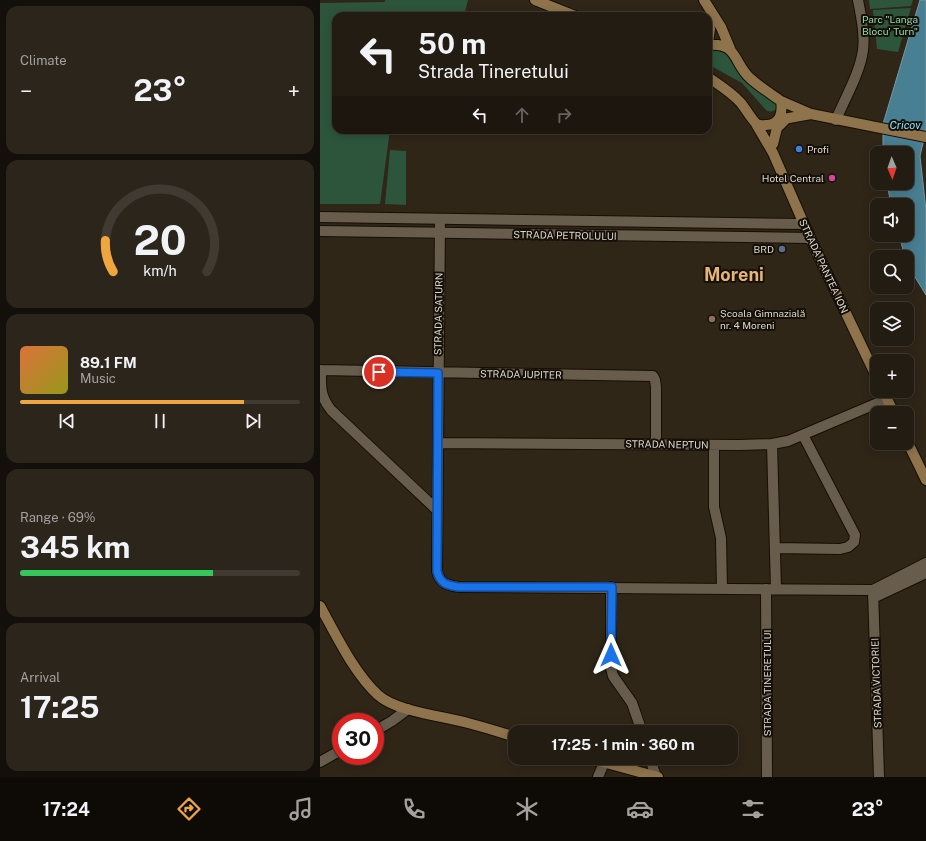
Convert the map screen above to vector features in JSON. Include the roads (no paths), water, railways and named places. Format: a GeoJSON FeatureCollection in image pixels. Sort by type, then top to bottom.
{"type":"FeatureCollection","features":[{"type":"Feature","properties":{"kind":"main road"},"geometry":{"type":"LineString","coordinates":[[536,0],[565,12]]}},
{"type":"Feature","properties":{"kind":"main road"},"geometry":{"type":"LineString","coordinates":[[703,0],[706,12]]}},
{"type":"Feature","properties":{"kind":"main road"},"geometry":{"type":"LineString","coordinates":[[703,0],[711,12]]}},
{"type":"Feature","properties":{"kind":"main road"},"geometry":{"type":"LineString","coordinates":[[712,14],[721,27],[731,51],[744,71],[751,79],[781,101],[811,114],[926,137]]}},
{"type":"Feature","properties":{"kind":"main road"},"geometry":{"type":"LineString","coordinates":[[712,45],[723,46],[731,51]]}},
{"type":"Feature","properties":{"kind":"main road","name":"STRADA PANTEA ION"},"geometry":{"type":"LineString","coordinates":[[712,80],[740,102],[773,149],[810,238],[870,363]]}},
{"type":"Feature","properties":{"kind":"main road","name":"STRADA PANTEA ION"},"geometry":{"type":"LineString","coordinates":[[773,149],[783,108],[781,101]]}},
{"type":"Feature","properties":{"kind":"main road"},"geometry":{"type":"LineString","coordinates":[[756,124],[762,126],[811,114]]}},
{"type":"Feature","properties":{"kind":"main road"},"geometry":{"type":"LineString","coordinates":[[773,149],[777,128],[780,121]]}},
{"type":"Feature","properties":{"kind":"main road"},"geometry":{"type":"LineString","coordinates":[[911,450],[926,480]]}},
{"type":"Feature","properties":{"kind":"main road"},"geometry":{"type":"LineString","coordinates":[[320,606],[360,676],[379,696],[391,704],[508,734]]}},
{"type":"Feature","properties":{"kind":"main road"},"geometry":{"type":"LineString","coordinates":[[612,765],[657,777]]}},
{"type":"Feature","properties":{"kind":"street"},"geometry":{"type":"LineString","coordinates":[[836,120],[855,76],[863,49],[863,33],[858,0]]}},
{"type":"Feature","properties":{"kind":"street","name":"STRADA PETROLULUI"},"geometry":{"type":"LineString","coordinates":[[320,218],[804,224]]}},
{"type":"Feature","properties":{"kind":"street","name":"STRADA SATURN"},"geometry":{"type":"LineString","coordinates":[[440,220],[437,510],[438,577],[447,585],[458,587],[612,587]]}},
{"type":"Feature","properties":{"kind":"street"},"geometry":{"type":"LineString","coordinates":[[577,222],[577,235]]}},
{"type":"Feature","properties":{"kind":"street","name":"STRADA PETROLULUI"},"geometry":{"type":"LineString","coordinates":[[320,231],[810,238]]}},
{"type":"Feature","properties":{"kind":"street","name":"STRADA JUPITER"},"geometry":{"type":"LineString","coordinates":[[437,510],[325,403],[321,389],[320,370],[653,376],[656,387],[656,444]]}},
{"type":"Feature","properties":{"kind":"street","name":"STRADA NEPTUN"},"geometry":{"type":"LineString","coordinates":[[438,443],[772,444],[788,441],[803,435],[879,398]]}},
{"type":"Feature","properties":{"kind":"street"},"geometry":{"type":"LineString","coordinates":[[775,548],[840,549],[854,542],[855,535],[803,435]]}},
{"type":"Feature","properties":{"kind":"street","name":"STRADA TINERETULUI"},"geometry":{"type":"LineString","coordinates":[[768,777],[771,589],[775,548],[772,444]]}},
{"type":"Feature","properties":{"kind":"street"},"geometry":{"type":"LineString","coordinates":[[714,445],[714,507],[721,538],[722,589]]}},
{"type":"Feature","properties":{"kind":"street"},"geometry":{"type":"LineString","coordinates":[[873,594],[926,563]]}},
{"type":"Feature","properties":{"kind":"street"},"geometry":{"type":"LineString","coordinates":[[640,725],[632,703],[616,681],[611,668],[612,587],[771,589],[873,594],[926,573]]}},
{"type":"Feature","properties":{"kind":"street","name":"STRADA VICTORIEI"},"geometry":{"type":"LineString","coordinates":[[873,594],[879,777]]}},
{"type":"Feature","properties":{"kind":"street"},"geometry":{"type":"LineString","coordinates":[[384,726],[408,709]]}},
{"type":"Feature","properties":{"kind":"street"},"geometry":{"type":"LineString","coordinates":[[320,762],[332,755]]}},
{"type":"Feature","properties":{"kind":"street"},"geometry":{"type":"LineString","coordinates":[[598,777],[603,765]]}},
{"type":"Feature","properties":{"kind":"street"},"geometry":{"type":"LineString","coordinates":[[653,765],[657,777]]}},
{"type":"Feature","properties":{"kind":"water","name":"Cricov"},"geometry":{"type":"Polygon","coordinates":[[[920,0],[926,0],[926,130],[920,156],[926,210],[926,295],[914,275],[914,250],[903,250],[901,242],[914,242],[914,198],[890,198],[888,190],[914,190],[914,146],[883,146],[883,124],[920,0]]]}},
{"type":"Feature","properties":{"kind":"place","name":"Profi"},"geometry":{"type":"Point","coordinates":[799,149]}},
{"type":"Feature","properties":{"kind":"place","name":"Hotel Central"},"geometry":{"type":"Point","coordinates":[832,178]}},
{"type":"Feature","properties":{"kind":"place","name":"BRD"},"geometry":{"type":"Point","coordinates":[782,249]}},
{"type":"Feature","properties":{"kind":"place","name":"Școala Gimnazială nr. 4 Moreni"},"geometry":{"type":"Point","coordinates":[712,319]}},
{"type":"Feature","properties":{"kind":"district","name":"Moreni"},"geometry":{"type":"Point","coordinates":[734,275]}},
{"type":"Feature","properties":{"kind":"park label","name":"Parc \"Langa Blocu' Turn\""},"geometry":{"type":"Point","coordinates":[890,24]}}]}
